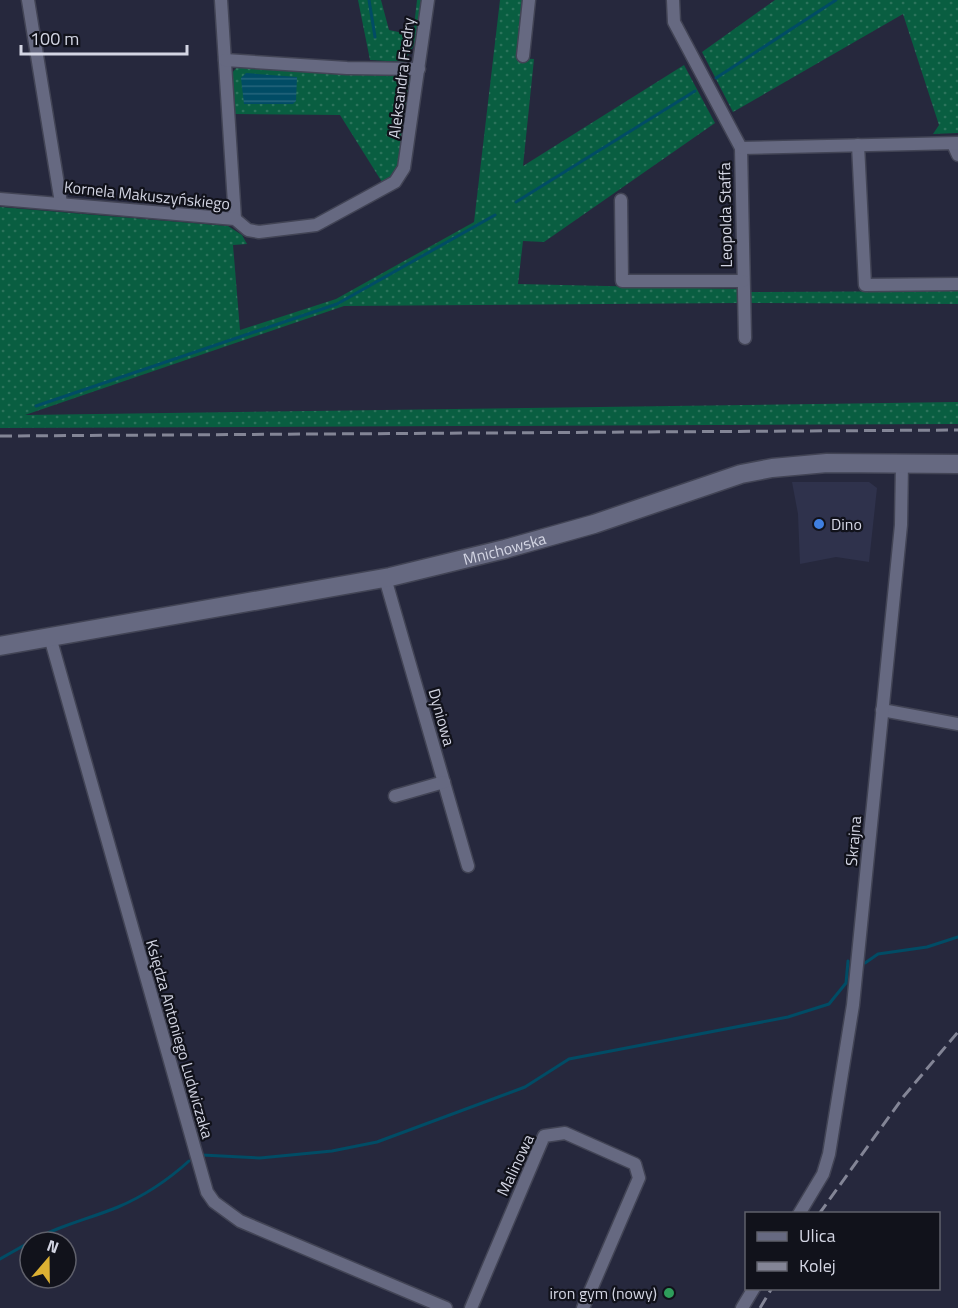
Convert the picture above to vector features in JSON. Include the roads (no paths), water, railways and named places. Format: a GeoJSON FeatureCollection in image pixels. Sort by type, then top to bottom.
{"type":"FeatureCollection","features":[{"type":"Feature","properties":{"kind":"street"},"geometry":{"type":"LineString","coordinates":[[28,0],[61,203]]}},
{"type":"Feature","properties":{"kind":"street"},"geometry":{"type":"LineString","coordinates":[[221,0],[235,219]]}},
{"type":"Feature","properties":{"kind":"street","name":"Aleksandra Fredry"},"geometry":{"type":"LineString","coordinates":[[407,160],[428,0]]}},
{"type":"Feature","properties":{"kind":"street"},"geometry":{"type":"LineString","coordinates":[[523,56],[529,0]]}},
{"type":"Feature","properties":{"kind":"street"},"geometry":{"type":"LineString","coordinates":[[673,0],[674,22],[741,148],[858,145],[957,147]]}},
{"type":"Feature","properties":{"kind":"street"},"geometry":{"type":"LineString","coordinates":[[225,60],[347,68],[419,69]]}},
{"type":"Feature","properties":{"kind":"street"},"geometry":{"type":"LineString","coordinates":[[858,145],[865,285],[958,284]]}},
{"type":"Feature","properties":{"kind":"street","name":"Leopolda Staffa"},"geometry":{"type":"LineString","coordinates":[[741,148],[745,338]]}},
{"type":"Feature","properties":{"kind":"street","name":"Kornela Makuszyńskiego"},"geometry":{"type":"LineString","coordinates":[[0,199],[235,219],[248,230],[259,232],[316,225],[395,182],[407,160]]}},
{"type":"Feature","properties":{"kind":"street","name":"Leopolda Staffa"},"geometry":{"type":"LineString","coordinates":[[621,200],[622,281],[743,281]]}},
{"type":"Feature","properties":{"kind":"street","name":"Skrajna"},"geometry":{"type":"LineString","coordinates":[[800,1212],[822,1174],[833,1139],[853,1005],[901,525],[902,463]]}},
{"type":"Feature","properties":{"kind":"street","name":"Mnichowska"},"geometry":{"type":"LineString","coordinates":[[0,646],[385,578],[505,549],[594,524],[741,474],[800,464],[958,464]]}},
{"type":"Feature","properties":{"kind":"street","name":"Dyniowa"},"geometry":{"type":"LineString","coordinates":[[385,578],[468,866]]}},
{"type":"Feature","properties":{"kind":"street","name":"Księdza Antoniego Ludwiczaka"},"geometry":{"type":"LineString","coordinates":[[50,637],[207,1192],[214,1202],[240,1221],[446,1308]]}},
{"type":"Feature","properties":{"kind":"street"},"geometry":{"type":"LineString","coordinates":[[882,710],[958,724]]}},
{"type":"Feature","properties":{"kind":"street"},"geometry":{"type":"LineString","coordinates":[[395,796],[444,782]]}},
{"type":"Feature","properties":{"kind":"street","name":"Malinowa"},"geometry":{"type":"LineString","coordinates":[[471,1308],[544,1136],[565,1133],[635,1164],[639,1178],[583,1308]]}},
{"type":"Feature","properties":{"kind":"street"},"geometry":{"type":"LineString","coordinates":[[742,1308],[753,1290]]}},
{"type":"Feature","properties":{"kind":"waterway"},"geometry":{"type":"LineString","coordinates":[[369,0],[375,37]]}},
{"type":"Feature","properties":{"kind":"waterway"},"geometry":{"type":"LineString","coordinates":[[716,78],[836,0]]}},
{"type":"Feature","properties":{"kind":"waterway"},"geometry":{"type":"LineString","coordinates":[[516,202],[695,91]]}},
{"type":"Feature","properties":{"kind":"waterway"},"geometry":{"type":"LineString","coordinates":[[36,406],[337,304],[495,215]]}},
{"type":"Feature","properties":{"kind":"waterway"},"geometry":{"type":"LineString","coordinates":[[865,963],[878,954],[927,947],[958,937]]}},
{"type":"Feature","properties":{"kind":"waterway"},"geometry":{"type":"LineString","coordinates":[[202,1155],[260,1158],[332,1151],[377,1142],[525,1087],[569,1059],[788,1017],[829,1004],[846,983],[848,961]]}},
{"type":"Feature","properties":{"kind":"waterway"},"geometry":{"type":"LineString","coordinates":[[54,1230],[137,1198],[164,1181],[189,1161]]}},
{"type":"Feature","properties":{"kind":"waterway"},"geometry":{"type":"LineString","coordinates":[[0,1259],[18,1249]]}},
{"type":"Feature","properties":{"kind":"railway"},"geometry":{"type":"LineString","coordinates":[[0,436],[958,430]]}},
{"type":"Feature","properties":{"kind":"railway"},"geometry":{"type":"LineString","coordinates":[[820,1212],[904,1096],[958,1032]]}},
{"type":"Feature","properties":{"kind":"railway"},"geometry":{"type":"LineString","coordinates":[[760,1308],[771,1290]]}},
{"type":"Feature","properties":{"kind":"place","name":"Dino"},"geometry":{"type":"Point","coordinates":[819,524]}},
{"type":"Feature","properties":{"kind":"place","name":"iron gym (nowy)"},"geometry":{"type":"Point","coordinates":[669,1293]}}]}
